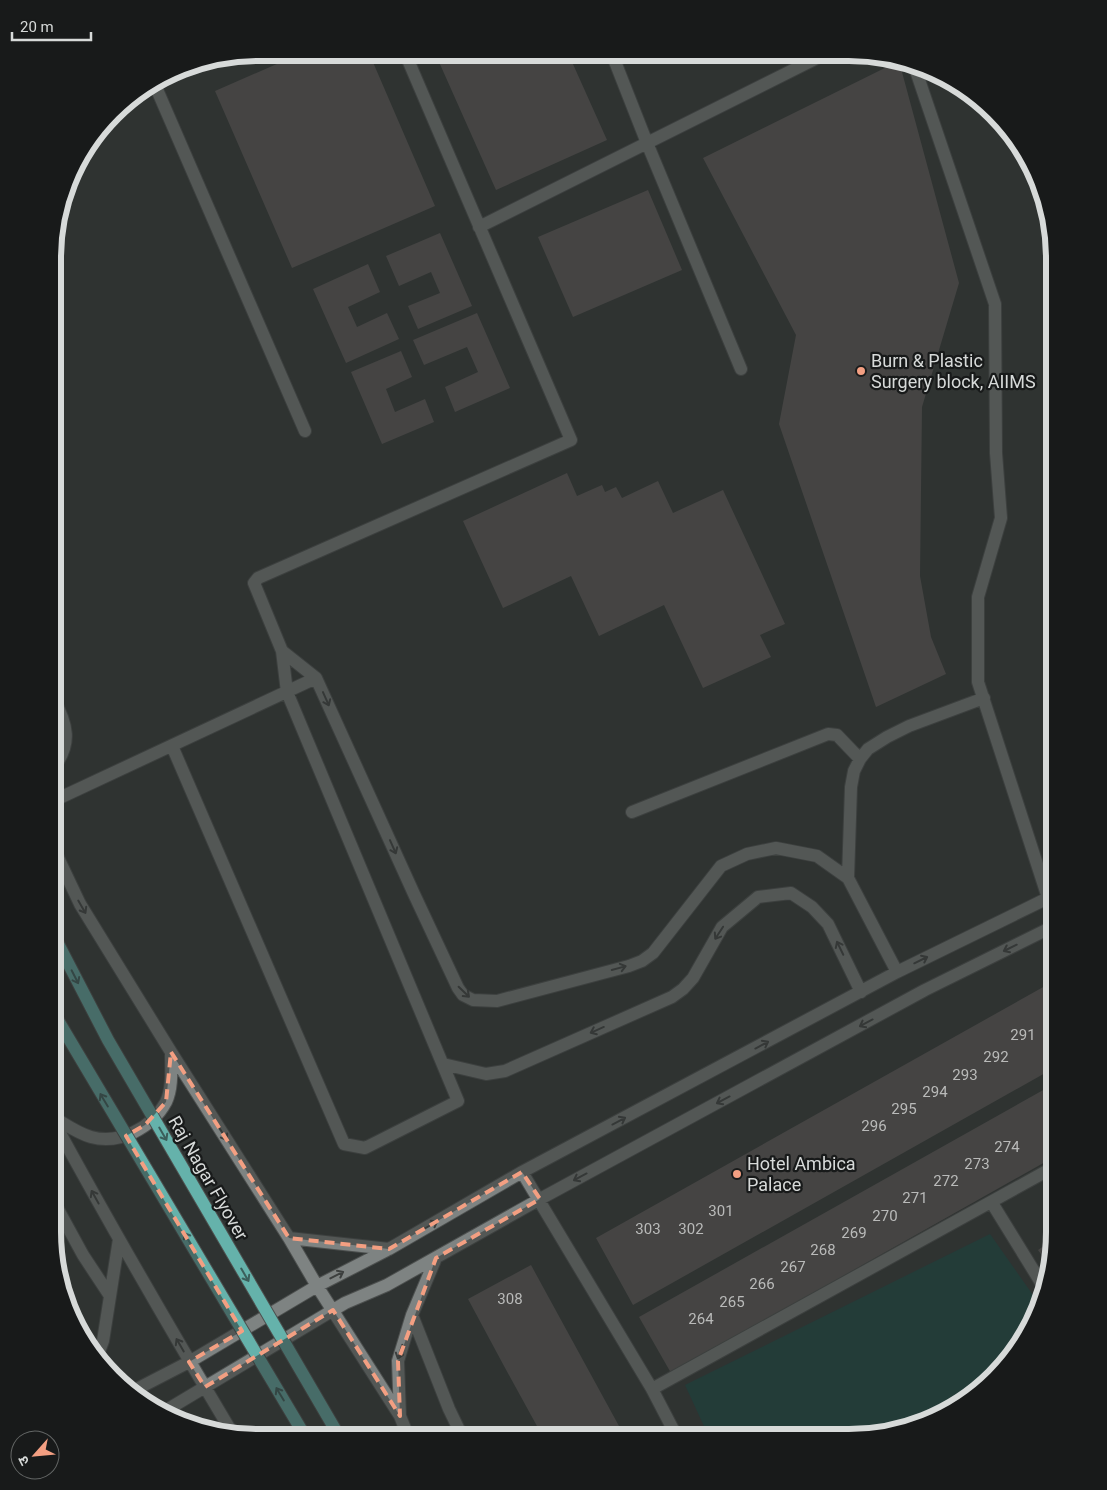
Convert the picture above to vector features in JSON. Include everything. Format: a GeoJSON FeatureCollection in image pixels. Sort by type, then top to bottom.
{"type":"FeatureCollection","features":[{"type":"Feature","properties":{"kind":"main road","name":"Raj Nagar Flyover"},"geometry":{"type":"LineString","coordinates":[[61,949],[108,1040],[335,1429]]}},
{"type":"Feature","properties":{"kind":"main road"},"geometry":{"type":"LineString","coordinates":[[61,1026],[300,1429]]}},
{"type":"Feature","properties":{"kind":"street"},"geometry":{"type":"LineString","coordinates":[[172,746],[344,1144],[365,1148],[458,1101],[287,692],[282,652],[254,586],[258,578],[571,440],[408,61]]}},
{"type":"Feature","properties":{"kind":"street"},"geometry":{"type":"LineString","coordinates":[[615,61],[741,369]]}},
{"type":"Feature","properties":{"kind":"street"},"geometry":{"type":"LineString","coordinates":[[480,227],[811,61]]}},
{"type":"Feature","properties":{"kind":"street"},"geometry":{"type":"LineString","coordinates":[[917,74],[995,304],[996,453],[1001,518],[978,597],[978,682],[1046,881]]}},
{"type":"Feature","properties":{"kind":"street"},"geometry":{"type":"LineString","coordinates":[[157,90],[305,431]]}},
{"type":"Feature","properties":{"kind":"street"},"geometry":{"type":"LineString","coordinates":[[282,652],[316,678],[414,894],[463,995],[473,1000],[497,1001],[630,966],[642,961],[653,953],[721,866],[747,854],[776,848],[818,856],[848,878],[897,972]]}},
{"type":"Feature","properties":{"kind":"street"},"geometry":{"type":"LineString","coordinates":[[61,797],[316,678]]}},
{"type":"Feature","properties":{"kind":"street"},"geometry":{"type":"LineString","coordinates":[[848,878],[851,787],[854,771],[860,759],[868,749],[909,726],[984,698]]}},
{"type":"Feature","properties":{"kind":"street"},"geometry":{"type":"LineString","coordinates":[[61,714],[66,725],[67,740],[61,752]]}},
{"type":"Feature","properties":{"kind":"street"},"geometry":{"type":"LineString","coordinates":[[632,812],[828,734],[837,734],[860,759]]}},
{"type":"Feature","properties":{"kind":"street"},"geometry":{"type":"LineString","coordinates":[[61,864],[80,904],[400,1416],[405,1429]]}},
{"type":"Feature","properties":{"kind":"street"},"geometry":{"type":"LineString","coordinates":[[442,1064],[486,1074],[505,1071],[672,997],[693,978],[722,927],[758,897],[790,893],[812,907],[828,924],[861,992]]}},
{"type":"Feature","properties":{"kind":"street"},"geometry":{"type":"LineString","coordinates":[[138,1388],[189,1362],[317,1286],[389,1249],[522,1172],[897,972],[1046,898]]}},
{"type":"Feature","properties":{"kind":"street"},"geometry":{"type":"LineString","coordinates":[[170,1408],[333,1310],[387,1285],[540,1199],[925,990],[1046,930]]}},
{"type":"Feature","properties":{"kind":"street"},"geometry":{"type":"LineString","coordinates":[[61,1123],[91,1137],[108,1139],[127,1136],[145,1125],[166,1102],[171,1084],[171,1052]]}},
{"type":"Feature","properties":{"kind":"street"},"geometry":{"type":"LineString","coordinates":[[61,1134],[189,1362],[228,1426]]}},
{"type":"Feature","properties":{"kind":"street"},"geometry":{"type":"LineString","coordinates":[[522,1172],[540,1199],[652,1389],[673,1429]]}},
{"type":"Feature","properties":{"kind":"street"},"geometry":{"type":"LineString","coordinates":[[652,1389],[1046,1172]]}},
{"type":"Feature","properties":{"kind":"street"},"geometry":{"type":"LineString","coordinates":[[992,1203],[1040,1280]]}},
{"type":"Feature","properties":{"kind":"street"},"geometry":{"type":"LineString","coordinates":[[61,1214],[110,1296]]}},
{"type":"Feature","properties":{"kind":"street"},"geometry":{"type":"LineString","coordinates":[[289,1238],[389,1249]]}},
{"type":"Feature","properties":{"kind":"street"},"geometry":{"type":"LineString","coordinates":[[100,1349],[119,1239]]}},
{"type":"Feature","properties":{"kind":"street"},"geometry":{"type":"LineString","coordinates":[[400,1416],[398,1361],[412,1315],[436,1258]]}},
{"type":"Feature","properties":{"kind":"street"},"geometry":{"type":"LineString","coordinates":[[412,1315],[459,1429]]}},
{"type":"Feature","properties":{"kind":"highlighted area"},"geometry":{"type":"Polygon","coordinates":[[[171,1052],[289,1238],[389,1249],[522,1172],[540,1199],[436,1258],[398,1361],[400,1416],[333,1310],[205,1387],[189,1362],[242,1331],[126,1136],[145,1125],[166,1102],[171,1052]]]}},
{"type":"Feature","properties":{"kind":"shaded area"},"geometry":{"type":"Polygon","coordinates":[[[990,1234],[1034,1297],[1013,1341],[997,1362],[979,1380],[958,1396],[936,1408],[900,1422],[875,1427],[849,1429],[705,1429],[685,1385],[990,1234]]]}},
{"type":"Feature","properties":{"kind":"building"},"geometry":{"type":"Polygon","coordinates":[[[284,61],[372,61],[435,206],[292,268],[215,91],[284,61]]]}},
{"type":"Feature","properties":{"kind":"building"},"geometry":{"type":"Polygon","coordinates":[[[439,61],[572,61],[607,140],[496,190],[439,61]]]}},
{"type":"Feature","properties":{"kind":"building","name":"Burn & Plastic Surgery block, AIIMS"},"geometry":{"type":"Polygon","coordinates":[[[890,66],[901,68],[959,283],[922,407],[920,576],[931,637],[946,674],[876,707],[779,424],[796,335],[703,158],[890,66]]]}},
{"type":"Feature","properties":{"kind":"building"},"geometry":{"type":"Polygon","coordinates":[[[648,190],[682,270],[573,317],[538,237],[648,190]]]}},
{"type":"Feature","properties":{"kind":"building"},"geometry":{"type":"Polygon","coordinates":[[[440,233],[472,306],[418,329],[408,306],[440,293],[431,272],[399,286],[386,256],[440,233]]]}},
{"type":"Feature","properties":{"kind":"building"},"geometry":{"type":"Polygon","coordinates":[[[368,264],[380,292],[348,307],[357,327],[387,313],[399,339],[346,363],[313,289],[368,264]]]}},
{"type":"Feature","properties":{"kind":"building"},"geometry":{"type":"Polygon","coordinates":[[[477,313],[510,388],[455,412],[445,387],[478,372],[467,347],[424,365],[413,340],[477,313]]]}},
{"type":"Feature","properties":{"kind":"building"},"geometry":{"type":"Polygon","coordinates":[[[401,351],[412,377],[386,389],[395,412],[425,399],[434,422],[382,444],[351,372],[401,351]]]}},
{"type":"Feature","properties":{"kind":"building"},"geometry":{"type":"Polygon","coordinates":[[[567,473],[577,496],[602,485],[605,492],[616,487],[622,498],[658,481],[673,513],[723,490],[785,624],[760,635],[771,657],[703,688],[664,605],[599,636],[571,576],[503,608],[463,521],[567,473]]]}},
{"type":"Feature","properties":{"kind":"building"},"geometry":{"type":"Polygon","coordinates":[[[1046,985],[1046,1073],[633,1305],[596,1238],[1046,985]]]}},
{"type":"Feature","properties":{"kind":"building"},"geometry":{"type":"Polygon","coordinates":[[[1046,1088],[1046,1162],[671,1373],[639,1317],[1046,1088]]]}},
{"type":"Feature","properties":{"kind":"building"},"geometry":{"type":"Polygon","coordinates":[[[1045,1245],[1044,1258],[1038,1250],[1045,1245]]]}},
{"type":"Feature","properties":{"kind":"building"},"geometry":{"type":"Polygon","coordinates":[[[531,1265],[621,1429],[539,1429],[468,1299],[531,1265]]]}},
{"type":"Feature","properties":{"kind":"place","name":"Burn & Plastic Surgery block, AIIMS"},"geometry":{"type":"Point","coordinates":[861,371]}},
{"type":"Feature","properties":{"kind":"place","name":"Hotel Ambica Palace"},"geometry":{"type":"Point","coordinates":[737,1174]}}]}
